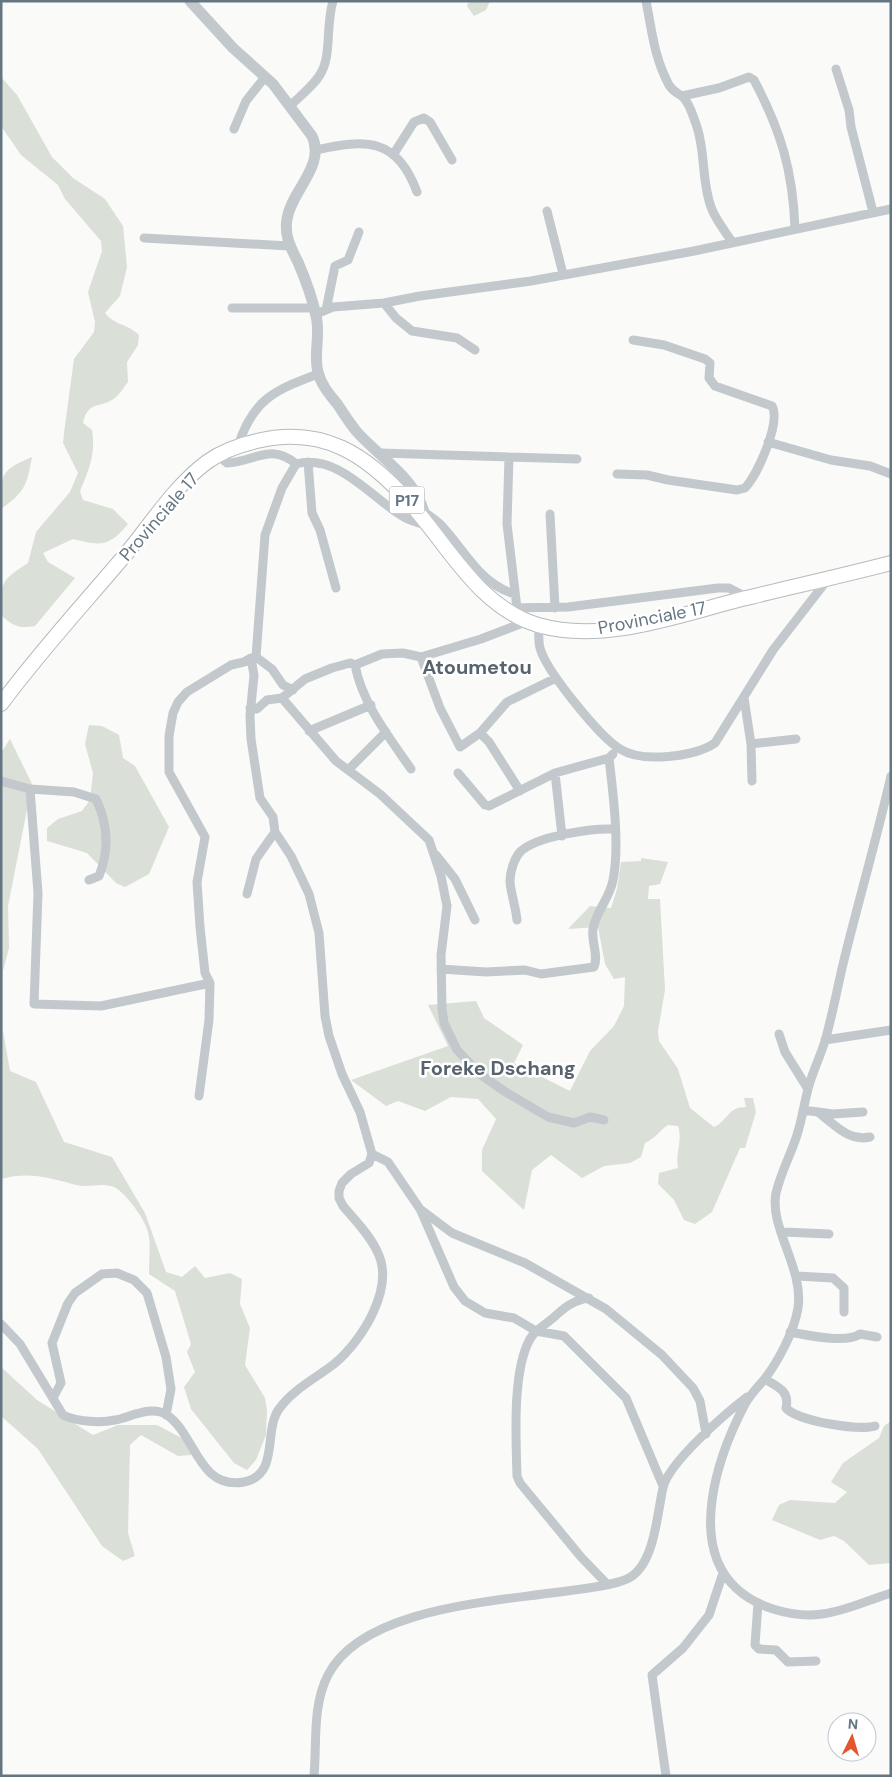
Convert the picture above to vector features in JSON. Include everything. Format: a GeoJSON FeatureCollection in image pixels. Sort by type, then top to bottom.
{"type":"FeatureCollection","features":[{"type":"Feature","properties":{"kind":"main road","name":"Provinciale 17"},"geometry":{"type":"LineString","coordinates":[[1,704],[18,680],[163,508],[196,472],[218,456],[238,446],[284,435],[310,437],[329,442],[355,453],[368,462],[386,477],[425,519],[482,592],[534,623],[583,631],[633,626],[891,563]]}},
{"type":"Feature","properties":{"kind":"street"},"geometry":{"type":"LineString","coordinates":[[190,1],[233,48],[265,78],[290,106],[312,136],[316,150],[310,168],[288,213],[286,228],[289,246],[318,310]]}},
{"type":"Feature","properties":{"kind":"street"},"geometry":{"type":"LineString","coordinates":[[290,106],[322,70],[327,52],[328,20],[333,1]]}},
{"type":"Feature","properties":{"kind":"street"},"geometry":{"type":"LineString","coordinates":[[646,1],[649,27],[661,68],[674,93],[682,96],[719,88],[749,77],[754,80],[772,114],[784,145],[785,159],[794,197],[795,229]]}},
{"type":"Feature","properties":{"kind":"street"},"geometry":{"type":"LineString","coordinates":[[836,69],[849,110],[851,127],[873,212]]}},
{"type":"Feature","properties":{"kind":"street"},"geometry":{"type":"LineString","coordinates":[[234,129],[246,101],[265,78]]}},
{"type":"Feature","properties":{"kind":"street"},"geometry":{"type":"LineString","coordinates":[[682,96],[694,118],[704,148],[706,186],[711,208],[732,242]]}},
{"type":"Feature","properties":{"kind":"street"},"geometry":{"type":"LineString","coordinates":[[393,155],[414,122],[424,118],[430,122],[452,160]]}},
{"type":"Feature","properties":{"kind":"street"},"geometry":{"type":"LineString","coordinates":[[316,150],[358,142],[383,148],[393,155],[404,167],[417,192]]}},
{"type":"Feature","properties":{"kind":"street"},"geometry":{"type":"LineString","coordinates":[[232,308],[318,310],[384,303],[563,274],[732,242],[891,208]]}},
{"type":"Feature","properties":{"kind":"street"},"geometry":{"type":"LineString","coordinates":[[547,211],[563,274]]}},
{"type":"Feature","properties":{"kind":"street"},"geometry":{"type":"LineString","coordinates":[[359,232],[348,260],[335,266],[318,310],[318,374],[325,388],[357,432],[380,453],[412,488],[425,519]]}},
{"type":"Feature","properties":{"kind":"street"},"geometry":{"type":"LineString","coordinates":[[144,238],[289,246]]}},
{"type":"Feature","properties":{"kind":"street"},"geometry":{"type":"LineString","coordinates":[[384,303],[396,318],[412,331],[457,338],[475,350]]}},
{"type":"Feature","properties":{"kind":"street"},"geometry":{"type":"LineString","coordinates":[[617,474],[647,475],[736,490],[745,488],[752,481],[768,442],[775,418],[772,406],[715,386],[709,378],[710,362],[705,359],[664,345],[633,340]]}},
{"type":"Feature","properties":{"kind":"street"},"geometry":{"type":"LineString","coordinates":[[238,446],[243,429],[263,401],[288,385],[318,374]]}},
{"type":"Feature","properties":{"kind":"street"},"geometry":{"type":"LineString","coordinates":[[768,442],[831,460],[870,466],[891,474]]}},
{"type":"Feature","properties":{"kind":"street"},"geometry":{"type":"LineString","coordinates":[[380,453],[577,460]]}},
{"type":"Feature","properties":{"kind":"street"},"geometry":{"type":"LineString","coordinates":[[218,456],[227,463],[261,454],[274,454],[284,456],[296,464]]}},
{"type":"Feature","properties":{"kind":"street"},"geometry":{"type":"LineString","coordinates":[[509,457],[507,524],[515,594],[511,608],[555,608],[712,588],[730,588],[748,598]]}},
{"type":"Feature","properties":{"kind":"street"},"geometry":{"type":"LineString","coordinates":[[308,462],[312,513],[320,530],[336,588]]}},
{"type":"Feature","properties":{"kind":"street"},"geometry":{"type":"LineString","coordinates":[[1,1324],[20,1344],[58,1409],[70,1418],[114,1420],[152,1412],[166,1415],[177,1426],[209,1470],[224,1482],[254,1479],[263,1470],[267,1463],[270,1434],[279,1409],[296,1392],[338,1361],[363,1332],[377,1300],[382,1281],[382,1266],[378,1252],[339,1198],[342,1183],[351,1174],[369,1163],[372,1154],[360,1112],[342,1074],[329,1036],[325,1016],[321,953],[316,917],[305,882],[276,832],[273,817],[260,798],[251,739],[250,708],[265,536],[289,473],[296,464],[308,462],[330,468],[354,480],[403,517],[425,519],[441,525],[489,581],[501,590],[515,594]]}},
{"type":"Feature","properties":{"kind":"street"},"geometry":{"type":"LineString","coordinates":[[550,514],[555,608]]}},
{"type":"Feature","properties":{"kind":"street"},"geometry":{"type":"LineString","coordinates":[[250,708],[257,710],[267,700],[282,698],[306,679],[318,673],[350,663],[355,665],[382,654],[403,653],[422,657],[534,623],[540,649],[556,678],[571,699],[619,749],[645,756],[678,756],[708,748],[720,736],[772,650],[828,579]]}},
{"type":"Feature","properties":{"kind":"street"},"geometry":{"type":"LineString","coordinates":[[254,657],[277,675],[283,685],[293,690]]}},
{"type":"Feature","properties":{"kind":"street"},"geometry":{"type":"LineString","coordinates":[[199,1096],[209,1020],[210,983],[205,973],[197,882],[205,837],[169,772],[169,736],[173,712],[178,702],[187,692],[231,665],[254,657]]}},
{"type":"Feature","properties":{"kind":"street"},"geometry":{"type":"LineString","coordinates":[[422,657],[440,708],[460,747],[480,733],[508,702],[556,678]]}},
{"type":"Feature","properties":{"kind":"street"},"geometry":{"type":"LineString","coordinates":[[355,665],[370,705],[411,769]]}},
{"type":"Feature","properties":{"kind":"street"},"geometry":{"type":"LineString","coordinates":[[282,698],[308,731],[348,770],[380,794],[423,833],[434,853],[455,879],[475,920]]}},
{"type":"Feature","properties":{"kind":"street"},"geometry":{"type":"LineString","coordinates":[[744,698],[751,744],[752,781]]}},
{"type":"Feature","properties":{"kind":"street"},"geometry":{"type":"LineString","coordinates":[[308,731],[370,705]]}},
{"type":"Feature","properties":{"kind":"street"},"geometry":{"type":"LineString","coordinates":[[348,770],[386,732]]}},
{"type":"Feature","properties":{"kind":"street"},"geometry":{"type":"LineString","coordinates":[[480,733],[489,742],[520,791]]}},
{"type":"Feature","properties":{"kind":"street"},"geometry":{"type":"LineString","coordinates":[[751,744],[796,739]]}},
{"type":"Feature","properties":{"kind":"street"},"geometry":{"type":"LineString","coordinates":[[458,773],[485,805],[494,805],[555,773],[609,758],[619,749]]}},
{"type":"Feature","properties":{"kind":"street"},"geometry":{"type":"LineString","coordinates":[[441,969],[486,972],[525,970],[541,974],[594,967],[596,960],[593,930],[613,881],[614,829],[609,758]]}},
{"type":"Feature","properties":{"kind":"street"},"geometry":{"type":"LineString","coordinates":[[555,773],[562,836]]}},
{"type":"Feature","properties":{"kind":"street"},"geometry":{"type":"LineString","coordinates":[[314,1776],[316,1724],[320,1696],[328,1675],[341,1656],[361,1640],[385,1628],[462,1605],[629,1578],[645,1562],[658,1520],[663,1486],[671,1471],[706,1434],[765,1379],[796,1321],[799,1304],[797,1276],[779,1221],[776,1193],[798,1134],[808,1089],[825,1040],[891,776]]}},
{"type":"Feature","properties":{"kind":"street"},"geometry":{"type":"LineString","coordinates":[[1,781],[30,789],[74,792],[96,799],[105,822],[105,861],[99,876],[90,880]]}},
{"type":"Feature","properties":{"kind":"street"},"geometry":{"type":"LineString","coordinates":[[30,789],[38,893],[34,1004],[101,1006],[157,992],[210,983]]}},
{"type":"Feature","properties":{"kind":"street"},"geometry":{"type":"LineString","coordinates":[[517,920],[510,881],[514,860],[524,849],[562,836],[614,829]]}},
{"type":"Feature","properties":{"kind":"street"},"geometry":{"type":"LineString","coordinates":[[248,894],[256,859],[276,832]]}},
{"type":"Feature","properties":{"kind":"street"},"geometry":{"type":"LineString","coordinates":[[434,853],[447,906],[441,969],[444,1023],[458,1050],[480,1074],[504,1091],[548,1117],[574,1123],[590,1117],[604,1120]]}},
{"type":"Feature","properties":{"kind":"street"},"geometry":{"type":"LineString","coordinates":[[825,1040],[891,1030]]}},
{"type":"Feature","properties":{"kind":"street"},"geometry":{"type":"LineString","coordinates":[[779,1034],[785,1052],[808,1089]]}},
{"type":"Feature","properties":{"kind":"street"},"geometry":{"type":"LineString","coordinates":[[803,1110],[819,1113],[863,1112]]}},
{"type":"Feature","properties":{"kind":"street"},"geometry":{"type":"LineString","coordinates":[[819,1113],[852,1137],[861,1139],[870,1137]]}},
{"type":"Feature","properties":{"kind":"street"},"geometry":{"type":"LineString","coordinates":[[372,1154],[388,1162],[420,1209],[454,1287],[465,1301],[485,1313],[514,1318],[536,1331],[564,1336],[626,1398],[663,1486]]}},
{"type":"Feature","properties":{"kind":"street"},"geometry":{"type":"LineString","coordinates":[[420,1209],[452,1233],[525,1263],[589,1298],[642,1338],[683,1377],[700,1401],[706,1434]]}},
{"type":"Feature","properties":{"kind":"street"},"geometry":{"type":"LineString","coordinates":[[783,1232],[829,1234]]}},
{"type":"Feature","properties":{"kind":"street"},"geometry":{"type":"LineString","coordinates":[[53,1398],[61,1383],[52,1343],[68,1303],[75,1293],[102,1274],[117,1273],[134,1280],[147,1293],[166,1357],[171,1389],[166,1415]]}},
{"type":"Feature","properties":{"kind":"street"},"geometry":{"type":"LineString","coordinates":[[797,1276],[833,1278],[844,1288],[844,1312]]}},
{"type":"Feature","properties":{"kind":"street"},"geometry":{"type":"LineString","coordinates":[[589,1298],[578,1299],[569,1304],[536,1331],[530,1339],[525,1353],[518,1392],[517,1476],[525,1489],[581,1557],[606,1583]]}},
{"type":"Feature","properties":{"kind":"street"},"geometry":{"type":"LineString","coordinates":[[790,1332],[838,1338],[854,1338],[860,1334],[876,1337]]}},
{"type":"Feature","properties":{"kind":"street"},"geometry":{"type":"LineString","coordinates":[[765,1379],[786,1394],[788,1399],[786,1408],[794,1414],[865,1429],[875,1426]]}},
{"type":"Feature","properties":{"kind":"street"},"geometry":{"type":"LineString","coordinates":[[751,1394],[738,1418],[712,1491],[712,1543],[717,1563],[723,1573],[744,1595],[758,1603],[796,1614],[821,1614],[891,1593]]}},
{"type":"Feature","properties":{"kind":"street"},"geometry":{"type":"LineString","coordinates":[[666,1776],[652,1675],[682,1648],[709,1615],[723,1573]]}},
{"type":"Feature","properties":{"kind":"street"},"geometry":{"type":"LineString","coordinates":[[758,1603],[755,1645],[759,1649],[776,1650],[788,1662],[816,1661]]}},
{"type":"Feature","properties":{"kind":"shaded area"},"geometry":{"type":"Polygon","coordinates":[[[469,1],[490,1],[486,10],[474,16],[467,6],[469,1]]]}},
{"type":"Feature","properties":{"kind":"shaded area"},"geometry":{"type":"Polygon","coordinates":[[[1,77],[17,95],[52,157],[73,178],[105,199],[123,226],[127,267],[120,296],[105,313],[113,320],[139,335],[138,345],[127,362],[128,382],[115,398],[91,408],[85,416],[83,423],[92,430],[93,446],[89,469],[80,491],[83,500],[113,509],[128,524],[110,541],[91,543],[73,539],[43,553],[48,562],[75,578],[35,626],[25,627],[9,622],[1,615],[2,589],[4,583],[12,574],[28,563],[36,532],[70,492],[78,473],[63,443],[64,433],[74,359],[94,332],[95,322],[88,292],[102,251],[101,241],[65,199],[58,185],[21,155],[1,126],[1,77]]]}},
{"type":"Feature","properties":{"kind":"shaded area"},"geometry":{"type":"Polygon","coordinates":[[[32,457],[24,487],[15,498],[1,509],[1,488],[4,475],[14,466],[32,457]]]}},
{"type":"Feature","properties":{"kind":"shaded area"},"geometry":{"type":"Polygon","coordinates":[[[89,725],[102,726],[119,735],[123,758],[135,766],[169,827],[149,874],[125,887],[116,883],[87,853],[47,841],[47,828],[58,819],[82,811],[90,800],[93,773],[85,744],[89,725]]]}},
{"type":"Feature","properties":{"kind":"shaded area"},"geometry":{"type":"Polygon","coordinates":[[[10,739],[32,784],[8,906],[9,948],[3,971],[3,1031],[10,1071],[36,1082],[64,1142],[112,1157],[145,1213],[166,1272],[182,1277],[195,1266],[205,1278],[230,1273],[242,1279],[240,1304],[250,1328],[245,1365],[265,1398],[267,1410],[266,1435],[256,1460],[247,1470],[234,1463],[191,1409],[184,1387],[195,1372],[187,1352],[191,1344],[175,1291],[149,1274],[150,1247],[148,1232],[139,1213],[129,1200],[114,1187],[109,1186],[81,1186],[48,1178],[30,1176],[1,1179],[1,753],[10,739]]]}},
{"type":"Feature","properties":{"kind":"shaded area"},"geometry":{"type":"Polygon","coordinates":[[[641,858],[668,862],[660,884],[649,886],[648,899],[660,899],[665,990],[658,1031],[659,1041],[678,1069],[690,1108],[714,1127],[723,1121],[731,1111],[746,1107],[744,1098],[753,1098],[756,1112],[745,1148],[740,1148],[712,1212],[695,1224],[684,1220],[674,1200],[658,1184],[659,1173],[678,1168],[678,1126],[668,1125],[645,1143],[641,1157],[630,1163],[604,1166],[582,1178],[551,1155],[532,1170],[524,1210],[482,1171],[482,1150],[496,1119],[478,1099],[451,1097],[425,1111],[398,1101],[386,1106],[351,1080],[448,1046],[428,1005],[476,1001],[484,1018],[523,1045],[514,1063],[570,1091],[590,1051],[614,1026],[624,1006],[625,977],[614,979],[605,964],[598,927],[568,929],[590,906],[611,908],[617,889],[621,862],[641,861],[641,858]]]}},
{"type":"Feature","properties":{"kind":"shaded area"},"geometry":{"type":"Polygon","coordinates":[[[1,1367],[37,1400],[93,1435],[118,1425],[157,1425],[191,1443],[191,1455],[178,1456],[141,1435],[130,1445],[128,1533],[135,1556],[123,1561],[102,1546],[38,1449],[1,1416],[1,1367]]]}},
{"type":"Feature","properties":{"kind":"shaded area"},"geometry":{"type":"Polygon","coordinates":[[[891,1421],[891,1563],[869,1565],[844,1541],[834,1536],[820,1540],[772,1520],[779,1505],[790,1500],[835,1503],[847,1492],[831,1482],[843,1463],[879,1438],[884,1426],[891,1421]]]}},
{"type":"Feature","properties":{"kind":"district","name":"Atoumetou"},"geometry":{"type":"Point","coordinates":[477,667]}},
{"type":"Feature","properties":{"kind":"district","name":"Foreke Dschang"},"geometry":{"type":"Point","coordinates":[498,1068]}}]}
